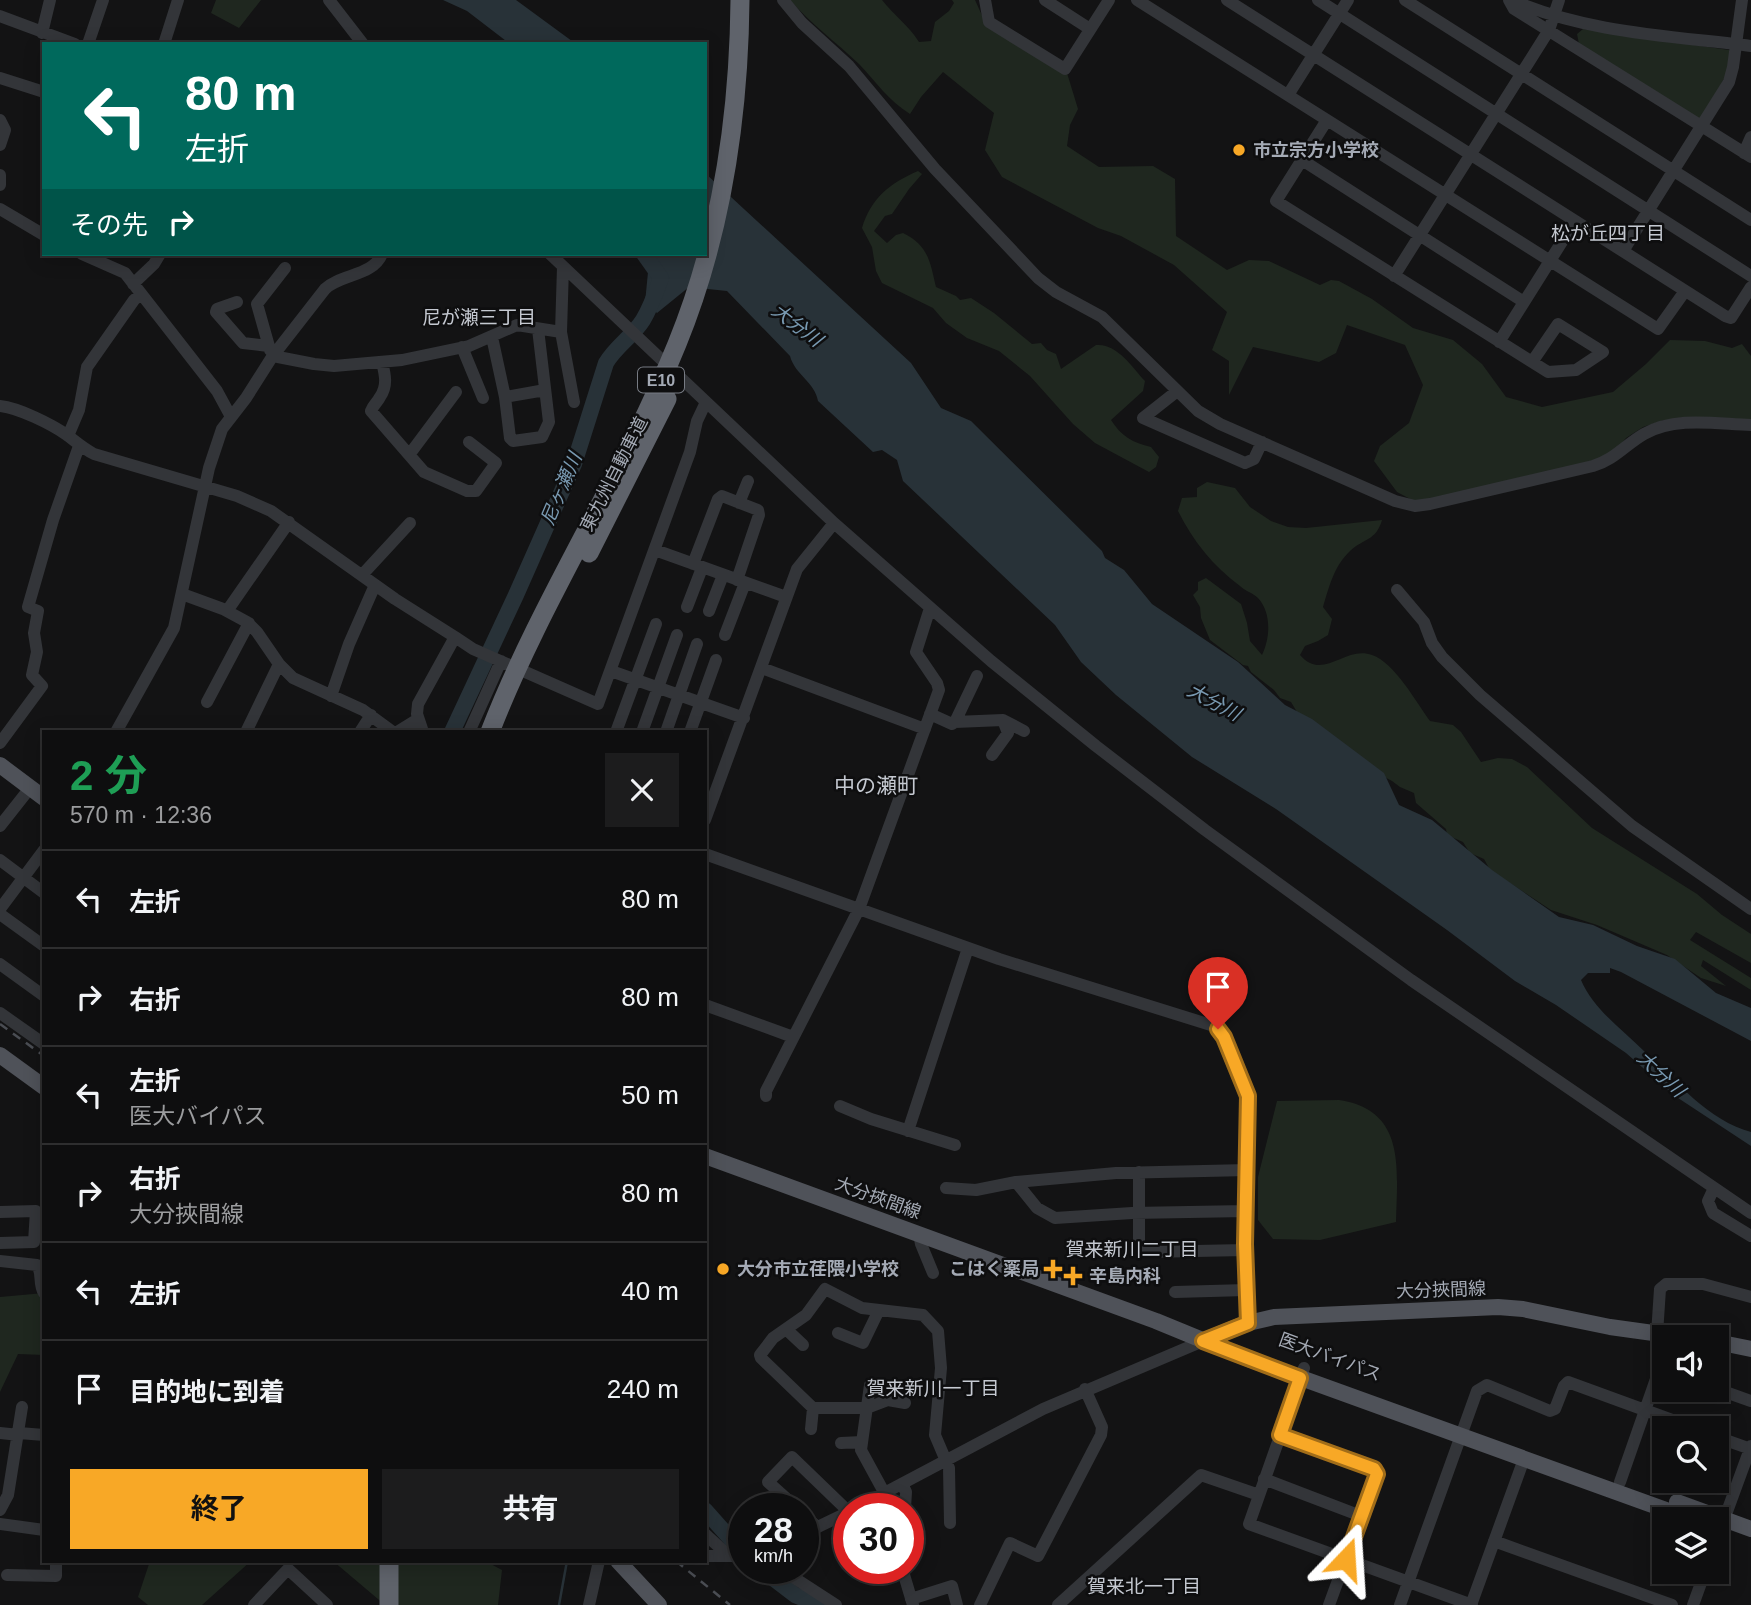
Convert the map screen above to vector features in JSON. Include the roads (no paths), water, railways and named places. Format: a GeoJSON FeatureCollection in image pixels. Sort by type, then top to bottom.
{"type":"FeatureCollection","features":[{"type":"Feature","properties":{"kind":"highway","name":"東九州自動車道"},"geometry":{"type":"LineString","coordinates":[[707,250],[720,196],[738,60],[740,0]]}},
{"type":"Feature","properties":{"kind":"highway","name":"東九州自動車道"},"geometry":{"type":"LineString","coordinates":[[505,730],[554,621],[671,389],[697,321],[727,224],[737,166],[747,92],[752,0]]}},
{"type":"Feature","properties":{"kind":"highway","name":"東九州自動車道"},"geometry":{"type":"LineString","coordinates":[[491,730],[542,615],[659,385],[678,340],[706,256]]}},
{"type":"Feature","properties":{"kind":"highway"},"geometry":{"type":"LineString","coordinates":[[389,1605],[395,1570]]}},
{"type":"Feature","properties":{"kind":"highway"},"geometry":{"type":"LineString","coordinates":[[395,1570],[402,1605]]}},
{"type":"Feature","properties":{"kind":"main road"},"geometry":{"type":"LineString","coordinates":[[0,765],[42,797]]}},
{"type":"Feature","properties":{"kind":"main road"},"geometry":{"type":"LineString","coordinates":[[0,1055],[42,1086]]}},
{"type":"Feature","properties":{"kind":"main road","name":"大分挾間線"},"geometry":{"type":"LineString","coordinates":[[707,1157],[1156,1321]]}},
{"type":"Feature","properties":{"kind":"main road","name":"大分挾間線"},"geometry":{"type":"LineString","coordinates":[[1208,1339],[1264,1318],[1498,1307],[1652,1333]]}},
{"type":"Feature","properties":{"kind":"main road","name":"医大バイパス"},"geometry":{"type":"LineString","coordinates":[[1156,1321],[1463,1431],[1620,1482],[1673,1507]]}},
{"type":"Feature","properties":{"kind":"main road"},"geometry":{"type":"LineString","coordinates":[[1729,1344],[1751,1349]]}},
{"type":"Feature","properties":{"kind":"main road","name":"医大バイパス"},"geometry":{"type":"LineString","coordinates":[[1463,1431],[1524,1459],[1658,1507]]}},
{"type":"Feature","properties":{"kind":"main road","name":"医大バイパス"},"geometry":{"type":"LineString","coordinates":[[1729,1529],[1751,1529]]}},
{"type":"Feature","properties":{"kind":"main road","name":"医大バイパス"},"geometry":{"type":"LineString","coordinates":[[1729,1532],[1751,1541]]}},
{"type":"Feature","properties":{"kind":"main road"},"geometry":{"type":"LineString","coordinates":[[620,1563],[659,1605]]}},
{"type":"Feature","properties":{"kind":"street"},"geometry":{"type":"LineString","coordinates":[[42,33],[50,0]]}},
{"type":"Feature","properties":{"kind":"street"},"geometry":{"type":"LineString","coordinates":[[89,42],[103,0]]}},
{"type":"Feature","properties":{"kind":"street"},"geometry":{"type":"LineString","coordinates":[[165,42],[178,0]]}},
{"type":"Feature","properties":{"kind":"street"},"geometry":{"type":"LineString","coordinates":[[329,0],[361,42]]}},
{"type":"Feature","properties":{"kind":"street"},"geometry":{"type":"LineString","coordinates":[[783,0],[802,23],[849,66],[935,170],[1038,278],[1056,292],[1102,317],[1176,392],[1204,415],[1395,501],[1415,506],[1430,504],[1599,464],[1613,458],[1645,433],[1665,426],[1680,423],[1751,425]]}},
{"type":"Feature","properties":{"kind":"street"},"geometry":{"type":"LineString","coordinates":[[985,0],[989,22],[1065,69],[1109,0]]}},
{"type":"Feature","properties":{"kind":"street"},"geometry":{"type":"LineString","coordinates":[[1045,0],[1090,29]]}},
{"type":"Feature","properties":{"kind":"street"},"geometry":{"type":"LineString","coordinates":[[1137,0],[1658,330],[1685,291]]}},
{"type":"Feature","properties":{"kind":"street"},"geometry":{"type":"LineString","coordinates":[[1227,0],[1731,318],[1751,287]]}},
{"type":"Feature","properties":{"kind":"street"},"geometry":{"type":"LineString","coordinates":[[1318,0],[1751,276]]}},
{"type":"Feature","properties":{"kind":"street"},"geometry":{"type":"LineString","coordinates":[[1288,96],[1348,0]]}},
{"type":"Feature","properties":{"kind":"street"},"geometry":{"type":"LineString","coordinates":[[1405,0],[1751,220]]}},
{"type":"Feature","properties":{"kind":"street"},"geometry":{"type":"LineString","coordinates":[[1510,0],[1555,15],[1637,32],[1751,46]]}},
{"type":"Feature","properties":{"kind":"street"},"geometry":{"type":"LineString","coordinates":[[1510,0],[1514,9],[1748,155],[1751,137]]}},
{"type":"Feature","properties":{"kind":"street"},"geometry":{"type":"LineString","coordinates":[[1394,276],[1549,30],[1559,0]]}},
{"type":"Feature","properties":{"kind":"street"},"geometry":{"type":"LineString","coordinates":[[1623,251],[1729,82],[1742,0]]}},
{"type":"Feature","properties":{"kind":"street"},"geometry":{"type":"LineString","coordinates":[[0,16],[66,42]]}},
{"type":"Feature","properties":{"kind":"street"},"geometry":{"type":"LineString","coordinates":[[0,78],[42,91]]}},
{"type":"Feature","properties":{"kind":"street"},"geometry":{"type":"LineString","coordinates":[[0,120],[5,130],[0,145]]}},
{"type":"Feature","properties":{"kind":"street"},"geometry":{"type":"LineString","coordinates":[[1327,120],[1276,201],[1394,276],[1548,372],[1576,370],[1603,352],[1558,324],[1532,362]]}},
{"type":"Feature","properties":{"kind":"street"},"geometry":{"type":"LineString","coordinates":[[1302,160],[1524,302]]}},
{"type":"Feature","properties":{"kind":"street"},"geometry":{"type":"LineString","coordinates":[[0,175],[0,185]]}},
{"type":"Feature","properties":{"kind":"street"},"geometry":{"type":"LineString","coordinates":[[0,209],[42,234]]}},
{"type":"Feature","properties":{"kind":"street"},"geometry":{"type":"LineString","coordinates":[[1499,342],[1575,221]]}},
{"type":"Feature","properties":{"kind":"street"},"geometry":{"type":"LineString","coordinates":[[87,256],[125,273],[217,391],[230,415]]}},
{"type":"Feature","properties":{"kind":"street"},"geometry":{"type":"LineString","coordinates":[[68,436],[79,410],[84,377],[90,361],[134,300],[137,289],[159,256]]}},
{"type":"Feature","properties":{"kind":"street"},"geometry":{"type":"LineString","coordinates":[[117,730],[170,637],[217,440],[230,415],[246,398],[271,350],[328,286],[375,265],[381,256]]}},
{"type":"Feature","properties":{"kind":"street"},"geometry":{"type":"LineString","coordinates":[[552,256],[834,523],[1038,701],[1205,830],[1475,1025],[1751,1213]]}},
{"type":"Feature","properties":{"kind":"street"},"geometry":{"type":"LineString","coordinates":[[563,267],[561,332],[574,402]]}},
{"type":"Feature","properties":{"kind":"street"},"geometry":{"type":"LineString","coordinates":[[271,350],[257,304],[285,268]]}},
{"type":"Feature","properties":{"kind":"street"},"geometry":{"type":"LineString","coordinates":[[237,302],[217,309],[216,312],[243,343],[271,350],[298,362],[334,366],[402,360],[462,347],[517,325],[561,332]]}},
{"type":"Feature","properties":{"kind":"street"},"geometry":{"type":"LineString","coordinates":[[492,337],[505,397],[510,438],[513,441],[540,438],[545,434],[550,419],[538,329]]}},
{"type":"Feature","properties":{"kind":"street"},"geometry":{"type":"LineString","coordinates":[[462,347],[483,398]]}},
{"type":"Feature","properties":{"kind":"street"},"geometry":{"type":"LineString","coordinates":[[382,362],[386,379],[383,391],[371,411],[429,475],[472,493],[476,491],[496,463],[469,443]]}},
{"type":"Feature","properties":{"kind":"street"},"geometry":{"type":"LineString","coordinates":[[505,397],[545,390]]}},
{"type":"Feature","properties":{"kind":"street"},"geometry":{"type":"LineString","coordinates":[[409,455],[456,392]]}},
{"type":"Feature","properties":{"kind":"street"},"geometry":{"type":"LineString","coordinates":[[1176,392],[1143,418],[1245,463],[1254,459],[1262,442]]}},
{"type":"Feature","properties":{"kind":"street"},"geometry":{"type":"LineString","coordinates":[[0,406],[19,411],[68,436],[79,446],[109,459],[246,499],[289,522],[376,585],[473,649],[598,704],[706,402]]}},
{"type":"Feature","properties":{"kind":"street"},"geometry":{"type":"LineString","coordinates":[[0,743],[42,686],[32,675],[37,652],[34,633],[38,611],[28,607],[79,446]]}},
{"type":"Feature","properties":{"kind":"street"},"geometry":{"type":"LineString","coordinates":[[739,503],[748,481]]}},
{"type":"Feature","properties":{"kind":"street"},"geometry":{"type":"LineString","coordinates":[[687,607],[718,499],[722,496],[758,510],[759,515],[725,635]]}},
{"type":"Feature","properties":{"kind":"street"},"geometry":{"type":"LineString","coordinates":[[227,611],[289,522]]}},
{"type":"Feature","properties":{"kind":"street"},"geometry":{"type":"LineString","coordinates":[[362,575],[410,523]]}},
{"type":"Feature","properties":{"kind":"street"},"geometry":{"type":"LineString","coordinates":[[707,815],[797,569],[834,523]]}},
{"type":"Feature","properties":{"kind":"street"},"geometry":{"type":"LineString","coordinates":[[655,550],[786,597]]}},
{"type":"Feature","properties":{"kind":"street"},"geometry":{"type":"LineString","coordinates":[[709,611],[723,575]]}},
{"type":"Feature","properties":{"kind":"street"},"geometry":{"type":"LineString","coordinates":[[331,696],[349,644],[376,585]]}},
{"type":"Feature","properties":{"kind":"street"},"geometry":{"type":"LineString","coordinates":[[1397,590],[1424,622],[1432,643],[1442,657],[1480,695],[1632,826],[1751,909]]}},
{"type":"Feature","properties":{"kind":"street"},"geometry":{"type":"LineString","coordinates":[[182,594],[227,611],[249,624],[293,678],[371,715],[392,730]]}},
{"type":"Feature","properties":{"kind":"street"},"geometry":{"type":"LineString","coordinates":[[766,1096],[766,1091],[859,909],[925,729],[939,686],[915,649],[930,608]]}},
{"type":"Feature","properties":{"kind":"street"},"geometry":{"type":"LineString","coordinates":[[207,702],[249,624]]}},
{"type":"Feature","properties":{"kind":"street"},"geometry":{"type":"LineString","coordinates":[[617,730],[656,624]]}},
{"type":"Feature","properties":{"kind":"street"},"geometry":{"type":"LineString","coordinates":[[643,730],[677,635]]}},
{"type":"Feature","properties":{"kind":"street"},"geometry":{"type":"LineString","coordinates":[[402,730],[420,725],[417,710],[420,699],[455,637]]}},
{"type":"Feature","properties":{"kind":"street"},"geometry":{"type":"LineString","coordinates":[[667,730],[697,644]]}},
{"type":"Feature","properties":{"kind":"street"},"geometry":{"type":"LineString","coordinates":[[691,730],[716,660]]}},
{"type":"Feature","properties":{"kind":"street"},"geometry":{"type":"LineString","coordinates":[[470,730],[501,661]]}},
{"type":"Feature","properties":{"kind":"street"},"geometry":{"type":"LineString","coordinates":[[252,730],[279,664]]}},
{"type":"Feature","properties":{"kind":"street"},"geometry":{"type":"LineString","coordinates":[[762,668],[925,729]]}},
{"type":"Feature","properties":{"kind":"street"},"geometry":{"type":"LineString","coordinates":[[611,671],[744,719]]}},
{"type":"Feature","properties":{"kind":"street"},"geometry":{"type":"LineString","coordinates":[[956,722],[976,676]]}},
{"type":"Feature","properties":{"kind":"street"},"geometry":{"type":"LineString","coordinates":[[930,714],[952,723],[1003,720],[1024,731]]}},
{"type":"Feature","properties":{"kind":"street"},"geometry":{"type":"LineString","coordinates":[[361,730],[371,715]]}},
{"type":"Feature","properties":{"kind":"street"},"geometry":{"type":"LineString","coordinates":[[992,755],[1008,733],[1003,720]]}},
{"type":"Feature","properties":{"kind":"street"},"geometry":{"type":"LineString","coordinates":[[0,826],[30,788]]}},
{"type":"Feature","properties":{"kind":"street"},"geometry":{"type":"LineString","coordinates":[[0,909],[42,853]]}},
{"type":"Feature","properties":{"kind":"street"},"geometry":{"type":"LineString","coordinates":[[707,855],[968,948],[1218,1029],[1247,1091],[1245,1250],[1248,1323]]}},
{"type":"Feature","properties":{"kind":"street"},"geometry":{"type":"LineString","coordinates":[[0,860],[42,891]]}},
{"type":"Feature","properties":{"kind":"street"},"geometry":{"type":"LineString","coordinates":[[0,914],[42,945]]}},
{"type":"Feature","properties":{"kind":"street"},"geometry":{"type":"LineString","coordinates":[[908,1130],[968,948]]}},
{"type":"Feature","properties":{"kind":"street"},"geometry":{"type":"LineString","coordinates":[[0,964],[42,995]]}},
{"type":"Feature","properties":{"kind":"street"},"geometry":{"type":"LineString","coordinates":[[707,1006],[793,1037]]}},
{"type":"Feature","properties":{"kind":"street"},"geometry":{"type":"LineString","coordinates":[[0,1013],[42,1043]]}},
{"type":"Feature","properties":{"kind":"street"},"geometry":{"type":"LineString","coordinates":[[840,1107],[956,1145]]}},
{"type":"Feature","properties":{"kind":"street"},"geometry":{"type":"LineString","coordinates":[[946,1188],[976,1190],[1016,1182],[1139,1172],[1248,1170]]}},
{"type":"Feature","properties":{"kind":"street"},"geometry":{"type":"LineString","coordinates":[[1139,1172],[1139,1250],[1245,1250]]}},
{"type":"Feature","properties":{"kind":"street"},"geometry":{"type":"LineString","coordinates":[[1016,1182],[1037,1208],[1055,1218],[1246,1211]]}},
{"type":"Feature","properties":{"kind":"street"},"geometry":{"type":"LineString","coordinates":[[1714,1188],[1708,1201],[1713,1213],[1751,1236]]}},
{"type":"Feature","properties":{"kind":"street"},"geometry":{"type":"LineString","coordinates":[[0,1212],[36,1211],[34,1242],[0,1244]]}},
{"type":"Feature","properties":{"kind":"street"},"geometry":{"type":"LineString","coordinates":[[919,1234],[933,1273]]}},
{"type":"Feature","properties":{"kind":"street"},"geometry":{"type":"LineString","coordinates":[[0,1261],[37,1265],[42,1290]]}},
{"type":"Feature","properties":{"kind":"street"},"geometry":{"type":"LineString","coordinates":[[1668,1325],[1660,1289],[1666,1284],[1703,1283],[1751,1297]]}},
{"type":"Feature","properties":{"kind":"street"},"geometry":{"type":"LineString","coordinates":[[905,1403],[888,1400],[867,1408],[813,1408],[760,1357],[769,1342],[806,1315],[825,1289],[854,1305],[923,1315],[938,1331],[941,1368],[935,1435],[950,1474],[950,1523]]}},
{"type":"Feature","properties":{"kind":"street"},"geometry":{"type":"LineString","coordinates":[[1175,1292],[1246,1290]]}},
{"type":"Feature","properties":{"kind":"street"},"geometry":{"type":"LineString","coordinates":[[838,1333],[863,1343],[879,1310]]}},
{"type":"Feature","properties":{"kind":"street"},"geometry":{"type":"LineString","coordinates":[[787,1330],[803,1345]]}},
{"type":"Feature","properties":{"kind":"street"},"geometry":{"type":"LineString","coordinates":[[887,1493],[1019,1420],[1085,1389],[1208,1339]]}},
{"type":"Feature","properties":{"kind":"street"},"geometry":{"type":"LineString","coordinates":[[1302,1373],[1249,1524],[1471,1605],[1524,1459]]}},
{"type":"Feature","properties":{"kind":"street"},"geometry":{"type":"LineString","coordinates":[[1400,1605],[1477,1391],[1487,1385],[1550,1411],[1555,1409],[1568,1382],[1661,1416]]}},
{"type":"Feature","properties":{"kind":"street"},"geometry":{"type":"LineString","coordinates":[[870,1385],[862,1452],[884,1493]]}},
{"type":"Feature","properties":{"kind":"street"},"geometry":{"type":"LineString","coordinates":[[981,1605],[1010,1543],[1038,1556],[1101,1435],[1102,1427],[1085,1389]]}},
{"type":"Feature","properties":{"kind":"street"},"geometry":{"type":"LineString","coordinates":[[1620,1482],[1652,1392]]}},
{"type":"Feature","properties":{"kind":"street"},"geometry":{"type":"LineString","coordinates":[[1729,1393],[1751,1401]]}},
{"type":"Feature","properties":{"kind":"street"},"geometry":{"type":"LineString","coordinates":[[0,1510],[8,1495],[22,1407]]}},
{"type":"Feature","properties":{"kind":"street"},"geometry":{"type":"LineString","coordinates":[[811,1429],[813,1408]]}},
{"type":"Feature","properties":{"kind":"street"},"geometry":{"type":"LineString","coordinates":[[0,1433],[42,1435]]}},
{"type":"Feature","properties":{"kind":"street"},"geometry":{"type":"LineString","coordinates":[[1280,1435],[1374,1469],[1377,1474],[1329,1605]]}},
{"type":"Feature","properties":{"kind":"street"},"geometry":{"type":"LineString","coordinates":[[1728,1507],[1751,1448],[1729,1441]]}},
{"type":"Feature","properties":{"kind":"street"},"geometry":{"type":"LineString","coordinates":[[841,1443],[862,1443]]}},
{"type":"Feature","properties":{"kind":"street"},"geometry":{"type":"LineString","coordinates":[[780,1493],[768,1482],[792,1457],[833,1497]]}},
{"type":"Feature","properties":{"kind":"street"},"geometry":{"type":"LineString","coordinates":[[1058,1605],[1201,1475],[1259,1495]]}},
{"type":"Feature","properties":{"kind":"street"},"geometry":{"type":"LineString","coordinates":[[1264,1479],[1362,1516]]}},
{"type":"Feature","properties":{"kind":"street"},"geometry":{"type":"LineString","coordinates":[[902,1484],[906,1493]]}},
{"type":"Feature","properties":{"kind":"street"},"geometry":{"type":"LineString","coordinates":[[0,1524],[42,1530]]}},
{"type":"Feature","properties":{"kind":"street"},"geometry":{"type":"LineString","coordinates":[[707,1535],[728,1551]]}},
{"type":"Feature","properties":{"kind":"street"},"geometry":{"type":"LineString","coordinates":[[1494,1541],[1672,1605]]}},
{"type":"Feature","properties":{"kind":"street"},"geometry":{"type":"LineString","coordinates":[[707,1556],[728,1556]]}},
{"type":"Feature","properties":{"kind":"street"},"geometry":{"type":"LineString","coordinates":[[7,1575],[56,1576],[56,1563]]}},
{"type":"Feature","properties":{"kind":"street"},"geometry":{"type":"LineString","coordinates":[[589,1605],[599,1563]]}},
{"type":"Feature","properties":{"kind":"street"},"geometry":{"type":"LineString","coordinates":[[254,1605],[288,1569],[321,1603]]}},
{"type":"Feature","properties":{"kind":"street"},"geometry":{"type":"LineString","coordinates":[[804,1584],[836,1605]]}},
{"type":"Feature","properties":{"kind":"street"},"geometry":{"type":"LineString","coordinates":[[907,1584],[912,1602],[952,1586],[957,1605]]}},
{"type":"Feature","properties":{"kind":"street"},"geometry":{"type":"LineString","coordinates":[[1693,1605],[1701,1584]]}},
{"type":"Feature","properties":{"kind":"water"},"geometry":{"type":"Polygon","coordinates":[[[443,0],[516,0],[573,42],[507,42],[467,11],[443,0]]]}},
{"type":"Feature","properties":{"kind":"water","name":"大分川"},"geometry":{"type":"Polygon","coordinates":[[[707,175],[911,363],[941,408],[971,421],[1102,551],[1105,558],[1124,570],[1152,604],[1238,662],[1285,705],[1312,719],[1384,773],[1399,805],[1432,820],[1492,870],[1559,917],[1593,925],[1637,946],[1675,959],[1716,993],[1751,1008],[1751,1041],[1610,968],[1610,973],[1588,973],[1581,980],[1586,991],[1609,1019],[1694,1098],[1721,1119],[1751,1132],[1751,1146],[1675,1096],[1626,1053],[1556,1005],[1515,981],[1276,809],[1192,757],[1116,695],[1081,662],[1055,625],[903,481],[897,460],[882,450],[873,452],[818,401],[790,356],[727,291],[689,287],[657,313],[645,303],[648,272],[638,256],[707,256],[707,175]]]}},
{"type":"Feature","properties":{"kind":"waterway","name":"尼ヶ瀬川"},"geometry":{"type":"LineString","coordinates":[[453,730],[574,464],[606,363],[639,326],[653,299],[661,278],[645,256]]}},
{"type":"Feature","properties":{"kind":"waterway","name":"尼ヶ瀬川"},"geometry":{"type":"LineString","coordinates":[[707,1512],[728,1536]]}},
{"type":"Feature","properties":{"kind":"waterway"},"geometry":{"type":"LineString","coordinates":[[559,1605],[567,1563]]}},
{"type":"Feature","properties":{"kind":"waterway","name":"尼ヶ瀬川"},"geometry":{"type":"LineString","coordinates":[[781,1584],[795,1595],[819,1605]]}},
{"type":"Feature","properties":{"kind":"railway"},"geometry":{"type":"LineString","coordinates":[[0,1024],[42,1055]]}},
{"type":"Feature","properties":{"kind":"railway"},"geometry":{"type":"LineString","coordinates":[[678,1563],[730,1605]]}},
{"type":"Feature","properties":{"kind":"place","name":"市立宗方小学校"},"geometry":{"type":"Point","coordinates":[1239,150]}},
{"type":"Feature","properties":{"kind":"place","name":"大分市立荏隈小学校"},"geometry":{"type":"Point","coordinates":[723,1269]}},
{"type":"Feature","properties":{"kind":"place","name":"こはく薬局"},"geometry":{"type":"Point","coordinates":[1053,1269]}},
{"type":"Feature","properties":{"kind":"place","name":"辛島内科"},"geometry":{"type":"Point","coordinates":[1073,1276]}},
{"type":"Feature","properties":{"kind":"district","name":"松が丘四丁目"},"geometry":{"type":"Point","coordinates":[1608,233]}},
{"type":"Feature","properties":{"kind":"district","name":"尼が瀬三丁目"},"geometry":{"type":"Point","coordinates":[479,317]}},
{"type":"Feature","properties":{"kind":"district","name":"中の瀬町"},"geometry":{"type":"Point","coordinates":[876,785]}},
{"type":"Feature","properties":{"kind":"district","name":"賀来新川二丁目"},"geometry":{"type":"Point","coordinates":[1132,1249]}},
{"type":"Feature","properties":{"kind":"district","name":"賀来新川一丁目"},"geometry":{"type":"Point","coordinates":[933,1388]}},
{"type":"Feature","properties":{"kind":"district","name":"賀来北一丁目"},"geometry":{"type":"Point","coordinates":[1144,1586]}}]}
